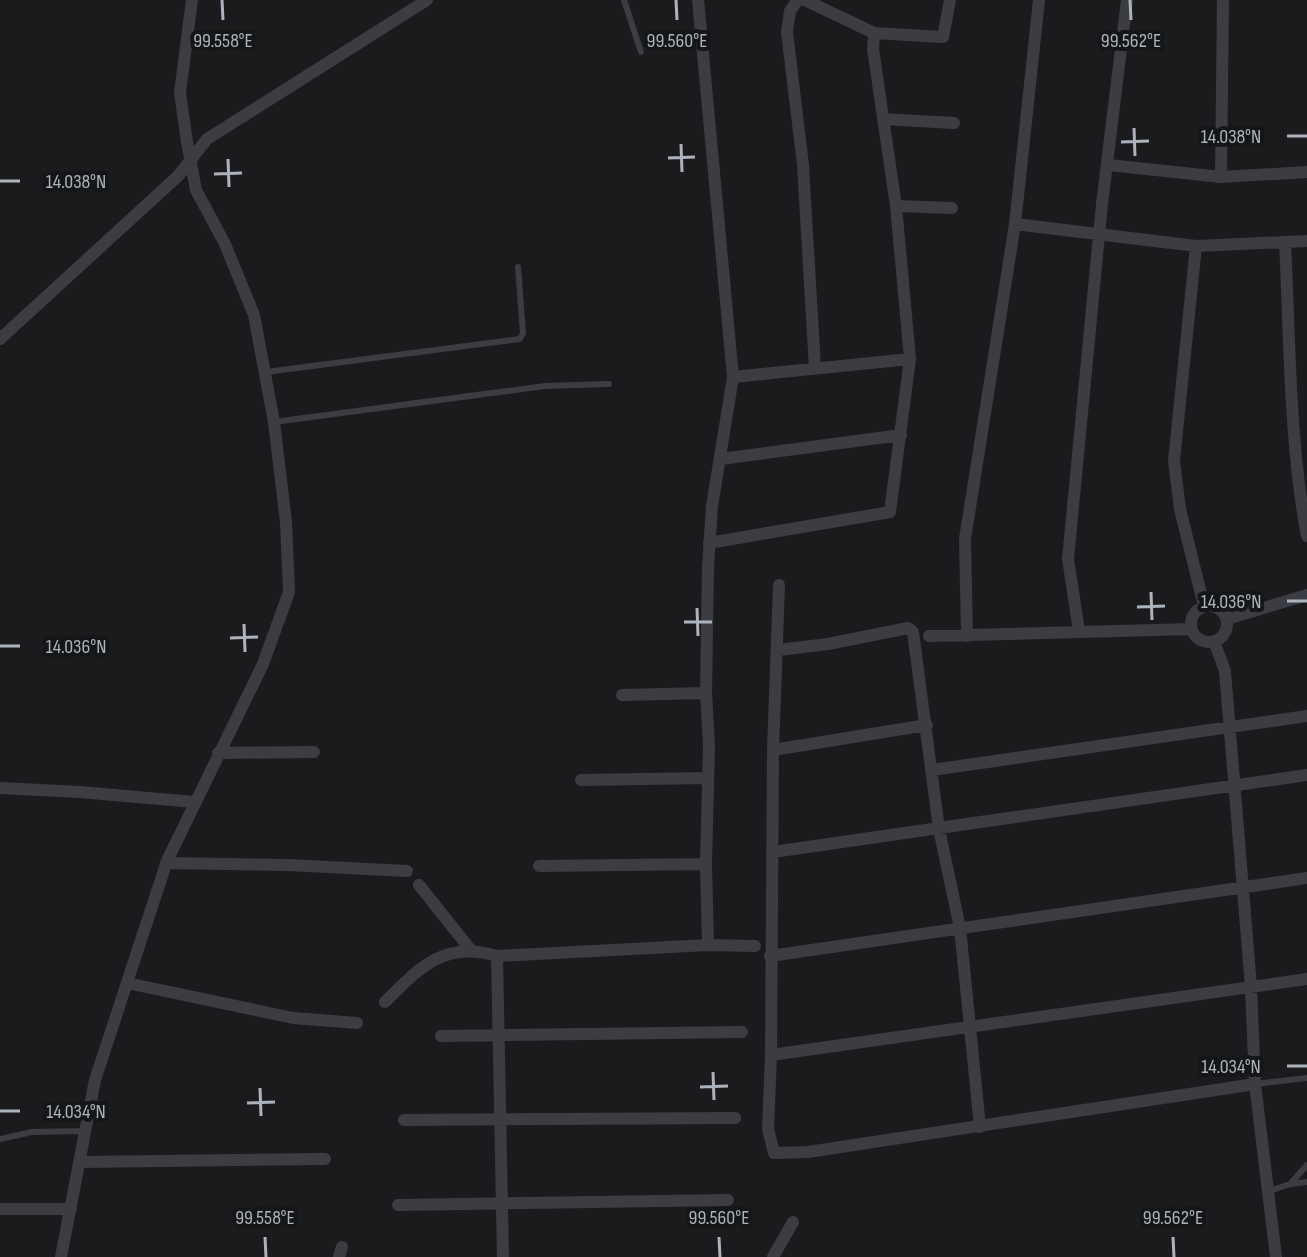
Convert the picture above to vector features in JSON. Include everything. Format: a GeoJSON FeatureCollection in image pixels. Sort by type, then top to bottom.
{"type":"FeatureCollection","features":[{"type":"Feature","properties":{"kind":"street"},"geometry":{"type":"LineString","coordinates":[[61,1257],[95,1080],[166,863],[263,664],[289,592],[286,522],[274,422],[254,315],[225,244],[196,190],[190,158],[180,93],[192,0]]}},
{"type":"Feature","properties":{"kind":"street"},"geometry":{"type":"LineString","coordinates":[[0,339],[178,176],[207,139],[427,0]]}},
{"type":"Feature","properties":{"kind":"street"},"geometry":{"type":"LineString","coordinates":[[698,0],[733,377],[709,543],[706,693],[708,945]]}},
{"type":"Feature","properties":{"kind":"street"},"geometry":{"type":"LineString","coordinates":[[798,0],[790,11],[787,32],[803,165],[815,368]]}},
{"type":"Feature","properties":{"kind":"street"},"geometry":{"type":"LineString","coordinates":[[805,0],[874,33],[943,37],[950,0]]}},
{"type":"Feature","properties":{"kind":"street"},"geometry":{"type":"LineString","coordinates":[[967,636],[965,539],[1015,224],[1039,0]]}},
{"type":"Feature","properties":{"kind":"street"},"geometry":{"type":"LineString","coordinates":[[1079,631],[1068,559],[1127,0]]}},
{"type":"Feature","properties":{"kind":"street"},"geometry":{"type":"LineString","coordinates":[[1221,177],[1223,0]]}},
{"type":"Feature","properties":{"kind":"street"},"geometry":{"type":"LineString","coordinates":[[709,543],[890,512],[910,359],[896,206],[873,49],[874,33]]}},
{"type":"Feature","properties":{"kind":"street"},"geometry":{"type":"LineString","coordinates":[[883,119],[954,123]]}},
{"type":"Feature","properties":{"kind":"street"},"geometry":{"type":"LineString","coordinates":[[1109,165],[1221,177],[1307,172]]}},
{"type":"Feature","properties":{"kind":"street"},"geometry":{"type":"LineString","coordinates":[[896,206],[952,208]]}},
{"type":"Feature","properties":{"kind":"street"},"geometry":{"type":"LineString","coordinates":[[1015,224],[1196,246],[1307,241]]}},
{"type":"Feature","properties":{"kind":"street"},"geometry":{"type":"LineString","coordinates":[[1285,243],[1295,454],[1307,536]]}},
{"type":"Feature","properties":{"kind":"street"},"geometry":{"type":"LineString","coordinates":[[1196,246],[1174,461],[1180,509],[1204,606]]}},
{"type":"Feature","properties":{"kind":"street"},"geometry":{"type":"LineString","coordinates":[[733,377],[910,359]]}},
{"type":"Feature","properties":{"kind":"street"},"geometry":{"type":"LineString","coordinates":[[721,459],[901,435]]}},
{"type":"Feature","properties":{"kind":"street"},"geometry":{"type":"LineString","coordinates":[[779,585],[773,750],[768,1129],[771,1146],[777,1154],[980,1127],[1255,1084]]}},
{"type":"Feature","properties":{"kind":"street"},"geometry":{"type":"LineString","coordinates":[[1227,619],[1307,595]]}},
{"type":"Feature","properties":{"kind":"street"},"geometry":{"type":"LineString","coordinates":[[1204,606],[1218,608],[1227,619],[1225,633],[1214,641],[1200,640],[1192,629],[1193,615],[1204,606]]}},
{"type":"Feature","properties":{"kind":"street"},"geometry":{"type":"LineString","coordinates":[[778,650],[828,644],[908,628],[916,638],[939,829],[960,928],[980,1127]]}},
{"type":"Feature","properties":{"kind":"street"},"geometry":{"type":"LineString","coordinates":[[929,636],[1192,629]]}},
{"type":"Feature","properties":{"kind":"street"},"geometry":{"type":"LineString","coordinates":[[1214,641],[1225,671],[1251,987],[1255,1084],[1276,1257]]}},
{"type":"Feature","properties":{"kind":"street"},"geometry":{"type":"LineString","coordinates":[[622,695],[706,693]]}},
{"type":"Feature","properties":{"kind":"street"},"geometry":{"type":"LineString","coordinates":[[932,770],[1307,716]]}},
{"type":"Feature","properties":{"kind":"street"},"geometry":{"type":"LineString","coordinates":[[773,750],[927,725]]}},
{"type":"Feature","properties":{"kind":"street"},"geometry":{"type":"LineString","coordinates":[[218,753],[314,752]]}},
{"type":"Feature","properties":{"kind":"street"},"geometry":{"type":"LineString","coordinates":[[773,852],[1307,775]]}},
{"type":"Feature","properties":{"kind":"street"},"geometry":{"type":"LineString","coordinates":[[581,780],[708,778]]}},
{"type":"Feature","properties":{"kind":"street"},"geometry":{"type":"LineString","coordinates":[[0,788],[194,802]]}},
{"type":"Feature","properties":{"kind":"street"},"geometry":{"type":"LineString","coordinates":[[166,863],[407,871]]}},
{"type":"Feature","properties":{"kind":"street"},"geometry":{"type":"LineString","coordinates":[[539,866],[706,864]]}},
{"type":"Feature","properties":{"kind":"street"},"geometry":{"type":"LineString","coordinates":[[770,956],[1307,878]]}},
{"type":"Feature","properties":{"kind":"street"},"geometry":{"type":"LineString","coordinates":[[419,885],[470,949]]}},
{"type":"Feature","properties":{"kind":"street"},"geometry":{"type":"LineString","coordinates":[[385,1002],[416,971],[442,955],[470,949],[497,956],[708,945],[755,946]]}},
{"type":"Feature","properties":{"kind":"street"},"geometry":{"type":"LineString","coordinates":[[497,956],[503,1257]]}},
{"type":"Feature","properties":{"kind":"street"},"geometry":{"type":"LineString","coordinates":[[771,1055],[1307,979]]}},
{"type":"Feature","properties":{"kind":"street"},"geometry":{"type":"LineString","coordinates":[[127,983],[293,1018],[357,1023]]}},
{"type":"Feature","properties":{"kind":"street"},"geometry":{"type":"LineString","coordinates":[[441,1036],[742,1032]]}},
{"type":"Feature","properties":{"kind":"street"},"geometry":{"type":"LineString","coordinates":[[404,1120],[735,1118]]}},
{"type":"Feature","properties":{"kind":"street"},"geometry":{"type":"LineString","coordinates":[[81,1162],[325,1159]]}},
{"type":"Feature","properties":{"kind":"street"},"geometry":{"type":"LineString","coordinates":[[398,1205],[728,1200]]}},
{"type":"Feature","properties":{"kind":"street"},"geometry":{"type":"LineString","coordinates":[[0,1209],[71,1209]]}},
{"type":"Feature","properties":{"kind":"street"},"geometry":{"type":"LineString","coordinates":[[773,1257],[793,1222]]}},
{"type":"Feature","properties":{"kind":"lane"},"geometry":{"type":"LineString","coordinates":[[624,0],[641,52]]}},
{"type":"Feature","properties":{"kind":"lane"},"geometry":{"type":"LineString","coordinates":[[266,372],[520,339],[523,322],[518,267]]}},
{"type":"Feature","properties":{"kind":"lane"},"geometry":{"type":"LineString","coordinates":[[274,422],[545,386],[609,384]]}},
{"type":"Feature","properties":{"kind":"lane"},"geometry":{"type":"LineString","coordinates":[[1255,1084],[1307,1078]]}},
{"type":"Feature","properties":{"kind":"lane"},"geometry":{"type":"LineString","coordinates":[[0,1139],[32,1132],[86,1131]]}},
{"type":"Feature","properties":{"kind":"lane"},"geometry":{"type":"LineString","coordinates":[[1290,1184],[1307,1165]]}},
{"type":"Feature","properties":{"kind":"lane"},"geometry":{"type":"LineString","coordinates":[[1270,1191],[1307,1182]]}}]}
